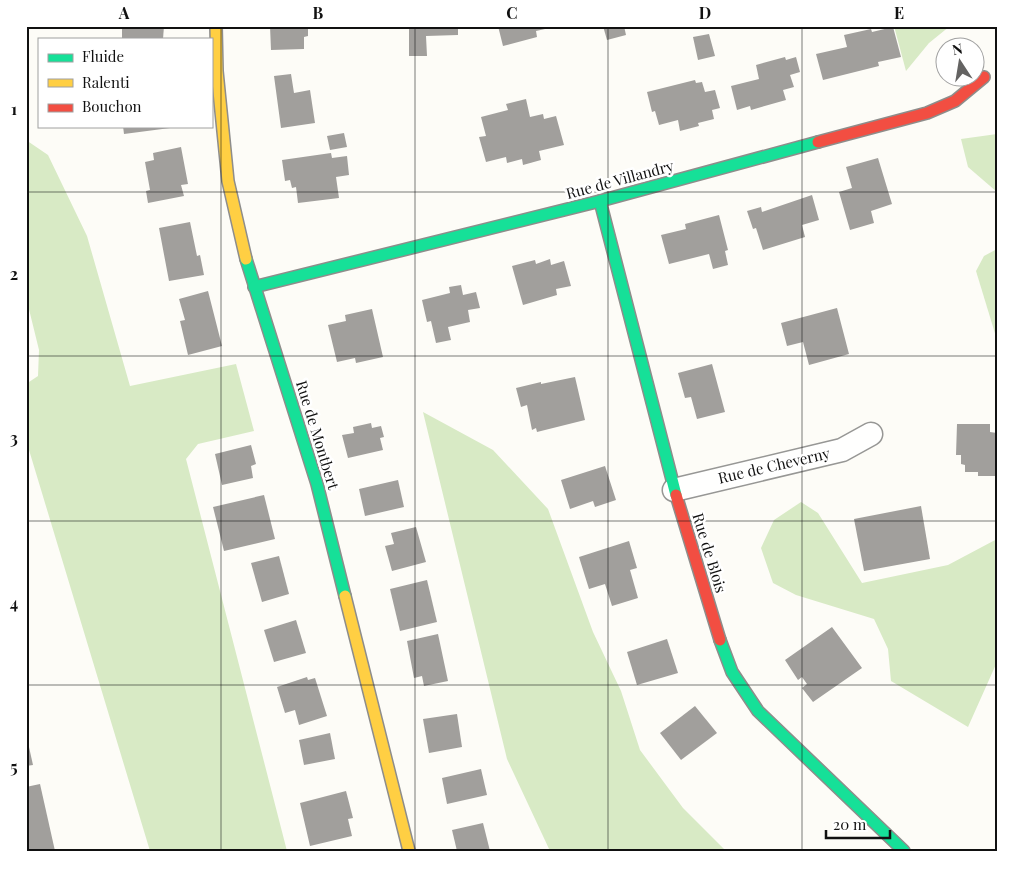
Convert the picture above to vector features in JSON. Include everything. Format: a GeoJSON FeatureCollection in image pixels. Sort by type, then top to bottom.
{"type":"FeatureCollection","features":[{"type":"Feature","properties":{"kind":"street","name":"Rue de Montbert"},"geometry":{"type":"LineString","coordinates":[[216,26],[217,71],[228,181],[254,287],[317,484],[410,851]]}},
{"type":"Feature","properties":{"kind":"street","name":"Rue de Villandry"},"geometry":{"type":"LineString","coordinates":[[254,287],[600,201],[927,113],[955,101],[971,88]]}},
{"type":"Feature","properties":{"kind":"street","name":"Rue de Blois"},"geometry":{"type":"LineString","coordinates":[[600,201],[674,490],[722,646],[732,672],[758,711],[904,851]]}},
{"type":"Feature","properties":{"kind":"street","name":"Rue de Cheverny"},"geometry":{"type":"LineString","coordinates":[[674,490],[842,450],[871,434]]}},
{"type":"Feature","properties":{"kind":"green space"},"geometry":{"type":"Polygon","coordinates":[[[894,26],[950,26],[929,43],[906,71],[894,26]]]}},
{"type":"Feature","properties":{"kind":"green space"},"geometry":{"type":"Polygon","coordinates":[[[997,134],[997,192],[968,167],[961,139],[997,134]]]}},
{"type":"Feature","properties":{"kind":"green space"},"geometry":{"type":"Polygon","coordinates":[[[26,140],[48,155],[87,236],[130,386],[236,364],[254,431],[198,444],[186,459],[287,851],[150,851],[26,440],[26,384],[38,376],[39,350],[26,297],[26,140]]]}},
{"type":"Feature","properties":{"kind":"green space"},"geometry":{"type":"Polygon","coordinates":[[[997,249],[997,340],[976,271],[984,256],[997,249]]]}},
{"type":"Feature","properties":{"kind":"green space"},"geometry":{"type":"Polygon","coordinates":[[[423,412],[493,450],[548,509],[593,632],[621,691],[640,750],[683,808],[726,851],[550,851],[507,759],[423,412]]]}},
{"type":"Feature","properties":{"kind":"green space"},"geometry":{"type":"Polygon","coordinates":[[[801,502],[818,513],[862,583],[948,565],[997,539],[997,662],[968,727],[891,681],[888,649],[874,619],[796,595],[773,583],[761,548],[774,520],[801,502]]]}},
{"type":"Feature","properties":{"kind":"building"},"geometry":{"type":"Polygon","coordinates":[[[122,26],[164,26],[163,38],[122,38],[122,26]]]}},
{"type":"Feature","properties":{"kind":"building"},"geometry":{"type":"Polygon","coordinates":[[[270,26],[308,26],[308,36],[304,37],[304,49],[271,50],[270,26]]]}},
{"type":"Feature","properties":{"kind":"building"},"geometry":{"type":"Polygon","coordinates":[[[409,26],[458,26],[458,35],[426,36],[427,56],[409,56],[409,26]]]}},
{"type":"Feature","properties":{"kind":"building"},"geometry":{"type":"Polygon","coordinates":[[[498,26],[554,27],[536,31],[537,37],[503,46],[498,26]]]}},
{"type":"Feature","properties":{"kind":"building"},"geometry":{"type":"Polygon","coordinates":[[[603,26],[624,26],[626,35],[607,40],[603,26]]]}},
{"type":"Feature","properties":{"kind":"building"},"geometry":{"type":"Polygon","coordinates":[[[893,27],[901,57],[878,62],[879,66],[823,80],[816,54],[847,47],[844,35],[871,29],[872,32],[893,27]]]}},
{"type":"Feature","properties":{"kind":"building"},"geometry":{"type":"Polygon","coordinates":[[[709,34],[715,56],[698,60],[693,37],[709,34]]]}},
{"type":"Feature","properties":{"kind":"building"},"geometry":{"type":"Polygon","coordinates":[[[785,57],[786,60],[796,57],[800,72],[790,75],[794,87],[783,90],[786,100],[751,110],[750,106],[737,110],[731,86],[759,79],[756,65],[785,57]]]}},
{"type":"Feature","properties":{"kind":"building"},"geometry":{"type":"Polygon","coordinates":[[[291,74],[294,93],[310,90],[315,123],[281,128],[274,76],[291,74]]]}},
{"type":"Feature","properties":{"kind":"building"},"geometry":{"type":"Polygon","coordinates":[[[695,80],[696,83],[702,82],[705,92],[715,90],[720,108],[712,110],[714,119],[698,123],[699,126],[680,131],[678,120],[659,125],[655,111],[652,112],[647,92],[695,80]]]}},
{"type":"Feature","properties":{"kind":"building"},"geometry":{"type":"Polygon","coordinates":[[[526,99],[530,117],[543,114],[544,119],[556,116],[564,145],[539,151],[541,160],[523,165],[522,159],[507,163],[506,157],[486,162],[479,137],[486,136],[481,117],[508,110],[506,104],[526,99]]]}},
{"type":"Feature","properties":{"kind":"building"},"geometry":{"type":"Polygon","coordinates":[[[123,128],[170,128],[124,134],[123,128]]]}},
{"type":"Feature","properties":{"kind":"building"},"geometry":{"type":"Polygon","coordinates":[[[344,133],[347,147],[330,150],[327,136],[344,133]]]}},
{"type":"Feature","properties":{"kind":"building"},"geometry":{"type":"Polygon","coordinates":[[[181,147],[188,184],[181,185],[184,196],[148,203],[146,191],[150,190],[145,162],[154,160],[153,153],[181,147]]]}},
{"type":"Feature","properties":{"kind":"building"},"geometry":{"type":"Polygon","coordinates":[[[331,153],[332,158],[347,156],[349,175],[336,177],[339,198],[298,203],[296,187],[292,188],[290,180],[285,181],[282,160],[331,153]]]}},
{"type":"Feature","properties":{"kind":"building"},"geometry":{"type":"Polygon","coordinates":[[[878,158],[892,204],[871,211],[874,223],[850,230],[839,192],[852,188],[846,167],[878,158]]]}},
{"type":"Feature","properties":{"kind":"building"},"geometry":{"type":"Polygon","coordinates":[[[812,195],[819,220],[802,225],[805,237],[763,250],[756,228],[753,229],[747,211],[761,207],[762,212],[812,195]]]}},
{"type":"Feature","properties":{"kind":"building"},"geometry":{"type":"Polygon","coordinates":[[[719,215],[728,250],[725,251],[728,265],[713,269],[709,254],[669,264],[661,235],[686,229],[685,224],[719,215]]]}},
{"type":"Feature","properties":{"kind":"building"},"geometry":{"type":"Polygon","coordinates":[[[190,222],[197,256],[200,255],[204,275],[169,281],[159,228],[190,222]]]}},
{"type":"Feature","properties":{"kind":"building"},"geometry":{"type":"Polygon","coordinates":[[[550,259],[551,265],[564,261],[571,286],[556,289],[557,295],[523,305],[512,266],[535,260],[536,264],[550,259]]]}},
{"type":"Feature","properties":{"kind":"building"},"geometry":{"type":"Polygon","coordinates":[[[461,285],[463,295],[476,292],[480,308],[468,310],[470,322],[448,327],[451,340],[436,343],[431,321],[427,322],[422,300],[450,293],[449,287],[461,285]]]}},
{"type":"Feature","properties":{"kind":"building"},"geometry":{"type":"Polygon","coordinates":[[[208,291],[222,346],[188,355],[180,321],[185,320],[179,299],[208,291]]]}},
{"type":"Feature","properties":{"kind":"building"},"geometry":{"type":"Polygon","coordinates":[[[837,308],[849,354],[809,365],[803,342],[787,346],[781,323],[837,308]]]}},
{"type":"Feature","properties":{"kind":"building"},"geometry":{"type":"Polygon","coordinates":[[[372,309],[383,357],[356,363],[355,358],[337,362],[328,325],[346,321],[345,315],[372,309]]]}},
{"type":"Feature","properties":{"kind":"building"},"geometry":{"type":"Polygon","coordinates":[[[712,364],[725,412],[697,419],[691,397],[685,398],[678,373],[712,364]]]}},
{"type":"Feature","properties":{"kind":"building"},"geometry":{"type":"Polygon","coordinates":[[[575,377],[585,420],[537,432],[536,428],[532,430],[527,405],[521,407],[516,388],[575,377]]]}},
{"type":"Feature","properties":{"kind":"building"},"geometry":{"type":"Polygon","coordinates":[[[371,423],[372,428],[381,426],[384,437],[380,438],[383,450],[348,458],[342,435],[354,433],[353,427],[371,423]]]}},
{"type":"Feature","properties":{"kind":"building"},"geometry":{"type":"Polygon","coordinates":[[[957,424],[990,424],[990,432],[997,433],[997,476],[978,476],[978,472],[965,472],[965,465],[961,464],[961,455],[956,455],[957,424]]]}},
{"type":"Feature","properties":{"kind":"building"},"geometry":{"type":"Polygon","coordinates":[[[251,445],[256,464],[251,466],[253,478],[222,485],[215,454],[251,445]]]}},
{"type":"Feature","properties":{"kind":"building"},"geometry":{"type":"Polygon","coordinates":[[[605,466],[616,500],[595,507],[593,501],[570,509],[561,480],[605,466]]]}},
{"type":"Feature","properties":{"kind":"building"},"geometry":{"type":"Polygon","coordinates":[[[398,480],[404,507],[365,516],[359,489],[398,480]]]}},
{"type":"Feature","properties":{"kind":"building"},"geometry":{"type":"Polygon","coordinates":[[[264,495],[275,539],[224,551],[213,507],[264,495]]]}},
{"type":"Feature","properties":{"kind":"building"},"geometry":{"type":"Polygon","coordinates":[[[921,506],[930,559],[864,571],[854,519],[921,506]]]}},
{"type":"Feature","properties":{"kind":"building"},"geometry":{"type":"Polygon","coordinates":[[[416,527],[426,562],[392,571],[385,546],[394,544],[391,533],[416,527]]]}},
{"type":"Feature","properties":{"kind":"building"},"geometry":{"type":"Polygon","coordinates":[[[629,541],[637,568],[630,570],[638,598],[612,606],[605,584],[589,589],[579,557],[629,541]]]}},
{"type":"Feature","properties":{"kind":"building"},"geometry":{"type":"Polygon","coordinates":[[[279,556],[289,594],[262,602],[251,563],[279,556]]]}},
{"type":"Feature","properties":{"kind":"building"},"geometry":{"type":"Polygon","coordinates":[[[427,580],[437,622],[400,631],[390,589],[427,580]]]}},
{"type":"Feature","properties":{"kind":"building"},"geometry":{"type":"Polygon","coordinates":[[[296,620],[306,653],[274,662],[264,630],[296,620]]]}},
{"type":"Feature","properties":{"kind":"building"},"geometry":{"type":"Polygon","coordinates":[[[832,627],[862,668],[813,702],[802,688],[807,684],[802,677],[798,680],[785,660],[832,627]]]}},
{"type":"Feature","properties":{"kind":"building"},"geometry":{"type":"Polygon","coordinates":[[[438,634],[448,681],[424,686],[422,676],[414,678],[407,641],[438,634]]]}},
{"type":"Feature","properties":{"kind":"building"},"geometry":{"type":"Polygon","coordinates":[[[667,639],[678,673],[637,685],[627,652],[667,639]]]}},
{"type":"Feature","properties":{"kind":"building"},"geometry":{"type":"Polygon","coordinates":[[[307,677],[308,680],[315,678],[327,716],[299,725],[295,710],[285,713],[277,687],[307,677]]]}},
{"type":"Feature","properties":{"kind":"building"},"geometry":{"type":"Polygon","coordinates":[[[695,706],[717,733],[681,760],[660,733],[695,706]]]}},
{"type":"Feature","properties":{"kind":"building"},"geometry":{"type":"Polygon","coordinates":[[[457,714],[462,747],[429,753],[423,719],[457,714]]]}},
{"type":"Feature","properties":{"kind":"building"},"geometry":{"type":"Polygon","coordinates":[[[330,733],[335,759],[304,765],[299,740],[330,733]]]}},
{"type":"Feature","properties":{"kind":"building"},"geometry":{"type":"Polygon","coordinates":[[[26,739],[33,765],[26,766],[26,739]]]}},
{"type":"Feature","properties":{"kind":"building"},"geometry":{"type":"Polygon","coordinates":[[[481,769],[487,795],[447,804],[442,778],[481,769]]]}},
{"type":"Feature","properties":{"kind":"building"},"geometry":{"type":"Polygon","coordinates":[[[40,784],[55,851],[26,851],[26,787],[40,784]]]}},
{"type":"Feature","properties":{"kind":"building"},"geometry":{"type":"Polygon","coordinates":[[[346,791],[353,818],[348,819],[352,836],[310,846],[300,803],[346,791]]]}},
{"type":"Feature","properties":{"kind":"building"},"geometry":{"type":"Polygon","coordinates":[[[483,823],[490,851],[457,851],[452,830],[483,823]]]}},
{"type":"Feature","properties":{"kind":"traffic: fast"},"geometry":{"type":"LineString","coordinates":[[254,287],[600,201],[818,142]]}},
{"type":"Feature","properties":{"kind":"traffic: fast"},"geometry":{"type":"LineString","coordinates":[[600,201],[676,495]]}},
{"type":"Feature","properties":{"kind":"traffic: fast"},"geometry":{"type":"LineString","coordinates":[[246,259],[317,484],[345,596]]}},
{"type":"Feature","properties":{"kind":"traffic: fast"},"geometry":{"type":"LineString","coordinates":[[720,640],[732,672],[758,711],[904,851]]}},
{"type":"Feature","properties":{"kind":"traffic: slow"},"geometry":{"type":"LineString","coordinates":[[216,26],[217,71],[228,181],[246,259]]}},
{"type":"Feature","properties":{"kind":"traffic: slow"},"geometry":{"type":"LineString","coordinates":[[345,596],[409,851]]}},
{"type":"Feature","properties":{"kind":"traffic: jam"},"geometry":{"type":"LineString","coordinates":[[818,142],[927,113],[955,101],[971,88]]}},
{"type":"Feature","properties":{"kind":"traffic: jam"},"geometry":{"type":"LineString","coordinates":[[676,495],[720,640]]}}]}
